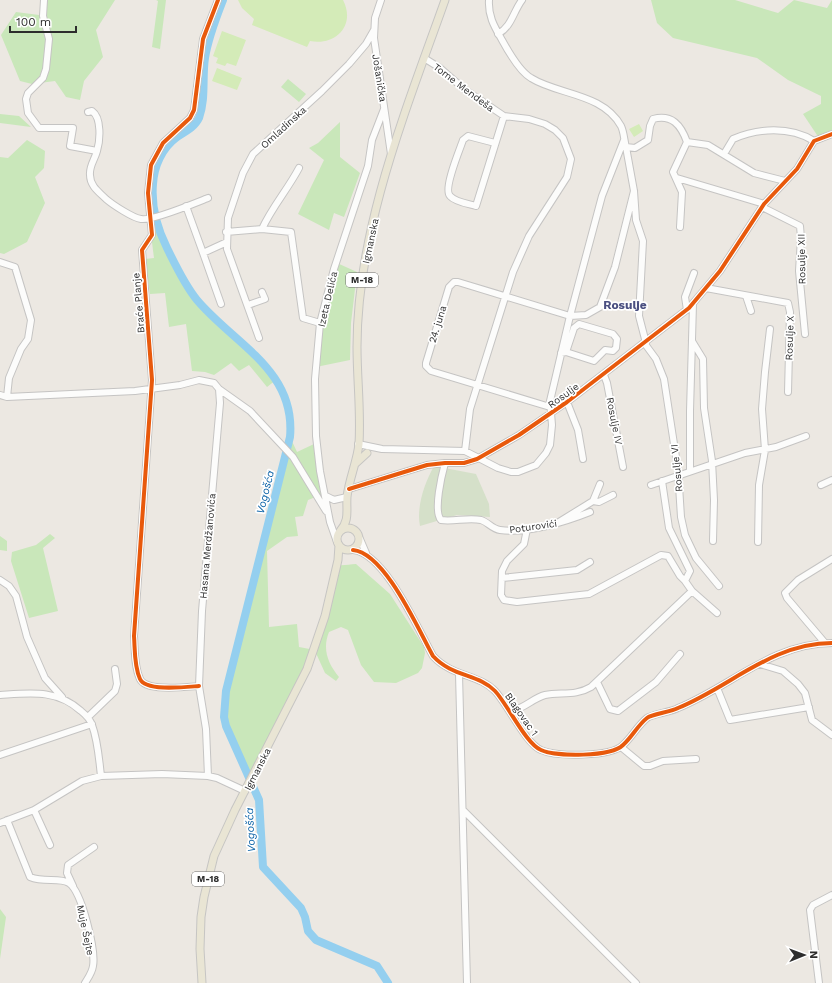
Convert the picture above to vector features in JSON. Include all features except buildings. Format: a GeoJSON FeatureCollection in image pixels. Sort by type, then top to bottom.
{"type":"FeatureCollection","features":[{"type":"Feature","properties":{"kind":"main road","name":"Igmanska"},"geometry":{"type":"LineString","coordinates":[[356,530],[348,516],[347,497],[358,444],[358,299],[369,238],[391,157],[445,0]]}},
{"type":"Feature","properties":{"kind":"main road"},"geometry":{"type":"LineString","coordinates":[[355,464],[367,453]]}},
{"type":"Feature","properties":{"kind":"main road","name":"M-18"},"geometry":{"type":"LineString","coordinates":[[338,544],[340,531],[348,516]]}},
{"type":"Feature","properties":{"kind":"main road"},"geometry":{"type":"LineString","coordinates":[[340,531],[348,528],[356,530]]}},
{"type":"Feature","properties":{"kind":"main road","name":"M-18"},"geometry":{"type":"LineString","coordinates":[[356,530],[360,539]]}},
{"type":"Feature","properties":{"kind":"main road"},"geometry":{"type":"LineString","coordinates":[[338,560],[350,550],[358,546],[360,539]]}},
{"type":"Feature","properties":{"kind":"main road","name":"Igmanska"},"geometry":{"type":"LineString","coordinates":[[202,983],[200,949],[201,917],[210,871],[222,837],[307,669],[320,634],[338,560],[338,544]]}},
{"type":"Feature","properties":{"kind":"main road"},"geometry":{"type":"LineString","coordinates":[[338,544],[350,550]]}},
{"type":"Feature","properties":{"kind":"street"},"geometry":{"type":"LineString","coordinates":[[44,0],[43,16],[49,39],[46,69],[43,78],[28,93],[26,99],[28,113],[39,128],[73,128],[70,146],[97,151]]}},
{"type":"Feature","properties":{"kind":"street","name":"Braće Planje"},"geometry":{"type":"LineString","coordinates":[[199,686],[150,687],[142,683],[137,669],[134,636],[152,369],[142,250],[152,235],[148,180],[151,165],[163,143],[190,118],[194,110],[203,39],[218,0]]}},
{"type":"Feature","properties":{"kind":"street","name":"Jošanička"},"geometry":{"type":"LineString","coordinates":[[381,0],[375,18],[374,30],[391,157]]}},
{"type":"Feature","properties":{"kind":"street"},"geometry":{"type":"LineString","coordinates":[[489,0],[490,18],[498,34],[509,54],[529,78],[586,98],[617,120],[622,128],[634,191],[636,220],[643,241],[639,316],[645,343]]}},
{"type":"Feature","properties":{"kind":"street"},"geometry":{"type":"LineString","coordinates":[[498,34],[505,30],[510,23],[516,8],[522,0]]}},
{"type":"Feature","properties":{"kind":"street","name":"Omladinska"},"geometry":{"type":"LineString","coordinates":[[260,338],[227,249],[226,232],[232,204],[243,173],[253,154],[271,140],[343,70],[366,44],[374,30]]}},
{"type":"Feature","properties":{"kind":"street","name":"Tome Mendeša"},"geometry":{"type":"LineString","coordinates":[[424,58],[440,68],[464,89],[504,116],[529,119],[546,124],[563,138],[570,153],[570,169],[567,177],[528,236],[513,272],[505,297]]}},
{"type":"Feature","properties":{"kind":"street","name":"Izeta Delića"},"geometry":{"type":"LineString","coordinates":[[331,522],[320,471],[316,436],[315,379],[320,323],[334,269],[367,171],[372,140],[384,109]]}},
{"type":"Feature","properties":{"kind":"street"},"geometry":{"type":"LineString","coordinates":[[88,112],[92,111],[95,113],[98,119],[99,137],[97,151],[90,168],[91,183],[110,203],[138,218],[151,219],[208,198]]}},
{"type":"Feature","properties":{"kind":"street","name":"Tome Mendeša"},"geometry":{"type":"LineString","coordinates":[[495,143],[468,136],[463,140],[448,184],[448,193],[451,197],[476,206],[504,116]]}},
{"type":"Feature","properties":{"kind":"street"},"geometry":{"type":"LineString","coordinates":[[626,147],[635,148],[648,140],[651,121],[659,117],[670,119],[679,124],[687,142],[673,172],[682,192],[680,227]]}},
{"type":"Feature","properties":{"kind":"street"},"geometry":{"type":"LineString","coordinates":[[724,154],[733,139],[760,132],[784,130],[805,135],[814,141],[832,134]]}},
{"type":"Feature","properties":{"kind":"street"},"geometry":{"type":"LineString","coordinates":[[358,444],[382,449],[465,451],[477,459],[511,472],[518,472],[536,465],[546,453],[550,445],[552,426],[551,410],[564,352],[570,316],[602,196],[624,140]]}},
{"type":"Feature","properties":{"kind":"street","name":"Rosulje"},"geometry":{"type":"LineString","coordinates":[[349,489],[398,472],[445,463],[464,463],[477,459],[519,435],[551,410],[567,402],[604,375],[693,304],[706,288],[763,205],[797,169],[814,141]]}},
{"type":"Feature","properties":{"kind":"street"},"geometry":{"type":"LineString","coordinates":[[687,142],[708,145],[724,154],[738,165],[754,173],[785,181]]}},
{"type":"Feature","properties":{"kind":"street"},"geometry":{"type":"LineString","coordinates":[[262,229],[270,211],[290,184],[299,168]]}},
{"type":"Feature","properties":{"kind":"street"},"geometry":{"type":"LineString","coordinates":[[677,178],[763,205]]}},
{"type":"Feature","properties":{"kind":"street","name":"24. juna"},"geometry":{"type":"LineString","coordinates":[[478,385],[431,371],[426,366],[451,284],[458,282],[570,316],[586,315],[600,307],[615,267],[634,191]]}},
{"type":"Feature","properties":{"kind":"street","name":"Rosulje XII"},"geometry":{"type":"LineString","coordinates":[[763,205],[800,226],[801,238],[799,271],[806,334]]}},
{"type":"Feature","properties":{"kind":"street"},"geometry":{"type":"LineString","coordinates":[[186,206],[221,304]]}},
{"type":"Feature","properties":{"kind":"street"},"geometry":{"type":"LineString","coordinates":[[226,232],[262,229],[291,232],[303,318],[320,323]]}},
{"type":"Feature","properties":{"kind":"street"},"geometry":{"type":"LineString","coordinates":[[203,253],[227,242]]}},
{"type":"Feature","properties":{"kind":"street"},"geometry":{"type":"LineString","coordinates":[[0,262],[15,268],[31,320],[28,339],[20,349],[9,378],[7,397]]}},
{"type":"Feature","properties":{"kind":"street"},"geometry":{"type":"LineString","coordinates":[[687,310],[685,297],[694,273]]}},
{"type":"Feature","properties":{"kind":"street","name":"Rosulje X"},"geometry":{"type":"LineString","coordinates":[[706,288],[788,303],[790,312],[788,392]]}},
{"type":"Feature","properties":{"kind":"street"},"geometry":{"type":"LineString","coordinates":[[248,305],[264,299],[262,292]]}},
{"type":"Feature","properties":{"kind":"street"},"geometry":{"type":"LineString","coordinates":[[746,296],[751,311]]}},
{"type":"Feature","properties":{"kind":"street"},"geometry":{"type":"LineString","coordinates":[[465,451],[468,422],[505,297]]}},
{"type":"Feature","properties":{"kind":"street"},"geometry":{"type":"LineString","coordinates":[[690,471],[693,304]]}},
{"type":"Feature","properties":{"kind":"street"},"geometry":{"type":"LineString","coordinates":[[579,324],[613,334],[617,339],[616,348],[613,351],[605,350],[594,361],[564,352],[574,328],[579,324]]}},
{"type":"Feature","properties":{"kind":"street"},"geometry":{"type":"LineString","coordinates":[[758,542],[759,485],[764,450],[762,409],[770,329]]}},
{"type":"Feature","properties":{"kind":"street"},"geometry":{"type":"LineString","coordinates":[[692,342],[703,359],[704,408],[712,464],[714,500],[713,541]]}},
{"type":"Feature","properties":{"kind":"street","name":"Rosulje VI"},"geometry":{"type":"LineString","coordinates":[[645,343],[656,359],[664,379],[678,476],[681,517],[685,535],[696,558],[719,586]]}},
{"type":"Feature","properties":{"kind":"street","name":"Rosulje IV"},"geometry":{"type":"LineString","coordinates":[[604,375],[607,383],[623,467]]}},
{"type":"Feature","properties":{"kind":"street"},"geometry":{"type":"LineString","coordinates":[[0,395],[7,397],[150,389],[199,380],[214,383],[219,389],[250,411],[293,457],[331,522],[338,544]]}},
{"type":"Feature","properties":{"kind":"street"},"geometry":{"type":"LineString","coordinates":[[478,385],[551,410]]}},
{"type":"Feature","properties":{"kind":"street","name":"Hasana Merdžanovića"},"geometry":{"type":"LineString","coordinates":[[208,776],[206,729],[199,686],[202,611],[220,403],[219,389]]}},
{"type":"Feature","properties":{"kind":"street","name":"Rosulje"},"geometry":{"type":"LineString","coordinates":[[567,402],[578,430],[583,459]]}},
{"type":"Feature","properties":{"kind":"street"},"geometry":{"type":"LineString","coordinates":[[650,485],[745,453],[764,450],[806,436]]}},
{"type":"Feature","properties":{"kind":"street"},"geometry":{"type":"LineString","coordinates":[[357,452],[367,453],[382,449]]}},
{"type":"Feature","properties":{"kind":"street","name":"Poturovići"},"geometry":{"type":"LineString","coordinates":[[445,463],[439,496],[439,517],[441,520],[477,519],[485,521],[500,530],[527,529],[557,524],[590,512]]}},
{"type":"Feature","properties":{"kind":"street"},"geometry":{"type":"LineString","coordinates":[[821,485],[832,480]]}},
{"type":"Feature","properties":{"kind":"street"},"geometry":{"type":"LineString","coordinates":[[662,481],[669,528],[690,571],[685,581]]}},
{"type":"Feature","properties":{"kind":"street"},"geometry":{"type":"LineString","coordinates":[[557,524],[567,516],[593,501],[600,484]]}},
{"type":"Feature","properties":{"kind":"street"},"geometry":{"type":"LineString","coordinates":[[593,501],[599,502],[613,495]]}},
{"type":"Feature","properties":{"kind":"street"},"geometry":{"type":"LineString","coordinates":[[326,496],[338,499],[347,497]]}},
{"type":"Feature","properties":{"kind":"street"},"geometry":{"type":"LineString","coordinates":[[331,522],[340,531]]}},
{"type":"Feature","properties":{"kind":"street"},"geometry":{"type":"LineString","coordinates":[[527,529],[526,541],[504,566],[501,598],[506,601],[517,602],[584,596],[598,590],[661,555],[665,555],[692,591],[717,613]]}},
{"type":"Feature","properties":{"kind":"street"},"geometry":{"type":"LineString","coordinates":[[360,539],[366,554]]}},
{"type":"Feature","properties":{"kind":"street","name":"Blagovac 1"},"geometry":{"type":"LineString","coordinates":[[350,550],[366,554],[385,573],[395,587],[433,656],[439,663],[459,674],[488,685],[495,690],[529,739],[542,751],[592,755],[612,752],[621,747],[647,717],[678,708],[787,650],[829,643]]}},
{"type":"Feature","properties":{"kind":"street"},"geometry":{"type":"LineString","coordinates":[[829,643],[787,598],[785,593],[798,580],[832,560]]}},
{"type":"Feature","properties":{"kind":"street"},"geometry":{"type":"LineString","coordinates":[[502,578],[577,570],[590,562]]}},
{"type":"Feature","properties":{"kind":"street"},"geometry":{"type":"LineString","coordinates":[[0,580],[9,586],[16,596],[27,637],[45,678],[62,697],[88,717],[92,724],[97,740],[101,776]]}},
{"type":"Feature","properties":{"kind":"street"},"geometry":{"type":"LineString","coordinates":[[511,711],[524,707],[544,696],[584,691],[597,682],[692,591]]}},
{"type":"Feature","properties":{"kind":"street"},"geometry":{"type":"LineString","coordinates":[[597,682],[610,709],[618,711],[656,682],[680,654]]}},
{"type":"Feature","properties":{"kind":"street"},"geometry":{"type":"LineString","coordinates":[[760,664],[776,668],[791,677],[805,693],[812,720],[832,735]]}},
{"type":"Feature","properties":{"kind":"street"},"geometry":{"type":"LineString","coordinates":[[88,717],[115,691],[117,684],[115,668]]}},
{"type":"Feature","properties":{"kind":"street"},"geometry":{"type":"LineString","coordinates":[[459,674],[467,983]]}},
{"type":"Feature","properties":{"kind":"street"},"geometry":{"type":"LineString","coordinates":[[717,688],[730,720],[809,708]]}},
{"type":"Feature","properties":{"kind":"street"},"geometry":{"type":"LineString","coordinates":[[0,695],[32,693],[62,697]]}},
{"type":"Feature","properties":{"kind":"street"},"geometry":{"type":"LineString","coordinates":[[0,755],[92,724]]}},
{"type":"Feature","properties":{"kind":"street"},"geometry":{"type":"LineString","coordinates":[[621,747],[644,766],[650,766],[663,760],[696,759]]}},
{"type":"Feature","properties":{"kind":"street"},"geometry":{"type":"LineString","coordinates":[[0,823],[34,810],[74,784],[101,776],[162,774],[208,776],[217,778],[245,791]]}},
{"type":"Feature","properties":{"kind":"street"},"geometry":{"type":"LineString","coordinates":[[34,810],[50,845]]}},
{"type":"Feature","properties":{"kind":"street"},"geometry":{"type":"LineString","coordinates":[[463,810],[636,983]]}},
{"type":"Feature","properties":{"kind":"street"},"geometry":{"type":"LineString","coordinates":[[7,820],[30,877],[39,881],[64,881],[73,888]]}},
{"type":"Feature","properties":{"kind":"street","name":"Muje Šejte"},"geometry":{"type":"LineString","coordinates":[[85,983],[91,973],[93,958],[82,905],[73,888],[66,869],[94,847]]}},
{"type":"Feature","properties":{"kind":"street"},"geometry":{"type":"LineString","coordinates":[[819,983],[810,910],[813,905],[832,895]]}},
{"type":"Feature","properties":{"kind":"green space"},"geometry":{"type":"Polygon","coordinates":[[[44,0],[115,0],[96,30],[103,57],[84,81],[80,100],[66,97],[55,81],[32,84],[20,81],[1,35],[16,12],[39,15],[44,0]]]}},
{"type":"Feature","properties":{"kind":"green space"},"geometry":{"type":"Polygon","coordinates":[[[156,0],[166,0],[160,49],[152,47],[158,1],[156,0]]]}},
{"type":"Feature","properties":{"kind":"green space"},"geometry":{"type":"Polygon","coordinates":[[[238,0],[343,0],[347,18],[341,32],[335,37],[319,42],[310,41],[307,47],[252,25],[254,19],[242,8],[238,0]]]}},
{"type":"Feature","properties":{"kind":"green space"},"geometry":{"type":"Polygon","coordinates":[[[651,0],[735,0],[778,13],[794,0],[827,8],[832,0],[832,130],[819,138],[803,114],[821,104],[821,96],[788,80],[757,58],[673,38],[657,23],[651,0]]]}},
{"type":"Feature","properties":{"kind":"green space"},"geometry":{"type":"Polygon","coordinates":[[[222,31],[246,40],[236,66],[227,63],[225,66],[216,63],[218,58],[213,56],[222,31]]]}},
{"type":"Feature","properties":{"kind":"green space"},"geometry":{"type":"Polygon","coordinates":[[[217,68],[242,78],[237,90],[212,81],[217,68]]]}},
{"type":"Feature","properties":{"kind":"green space"},"geometry":{"type":"Polygon","coordinates":[[[288,79],[306,94],[299,102],[281,87],[288,79]]]}},
{"type":"Feature","properties":{"kind":"green space"},"geometry":{"type":"Polygon","coordinates":[[[0,114],[19,116],[31,127],[0,123],[0,114]]]}},
{"type":"Feature","properties":{"kind":"green space"},"geometry":{"type":"Polygon","coordinates":[[[340,122],[340,157],[360,173],[344,217],[334,213],[329,230],[298,214],[324,160],[309,148],[318,143],[340,122]]]}},
{"type":"Feature","properties":{"kind":"green space"},"geometry":{"type":"Polygon","coordinates":[[[639,124],[643,131],[634,137],[629,129],[639,124]]]}},
{"type":"Feature","properties":{"kind":"green space"},"geometry":{"type":"Polygon","coordinates":[[[27,140],[45,151],[44,168],[35,177],[45,203],[27,242],[4,254],[0,253],[0,157],[8,158],[27,140]]]}},
{"type":"Feature","properties":{"kind":"green space"},"geometry":{"type":"Polygon","coordinates":[[[151,165],[156,166],[153,186],[154,206],[158,227],[174,266],[198,300],[220,323],[262,362],[276,380],[267,387],[249,365],[239,371],[231,363],[214,375],[205,372],[192,371],[186,324],[169,327],[165,293],[150,294],[145,259],[154,258],[149,219],[151,165]]]}},
{"type":"Feature","properties":{"kind":"green space"},"geometry":{"type":"Polygon","coordinates":[[[337,263],[357,272],[351,323],[350,360],[316,367],[320,323],[337,263]]]}},
{"type":"Feature","properties":{"kind":"green space"},"geometry":{"type":"Polygon","coordinates":[[[290,437],[297,452],[314,444],[328,513],[318,496],[308,500],[303,516],[295,517],[298,536],[287,537],[267,551],[269,627],[297,624],[299,647],[315,650],[336,565],[356,564],[390,594],[424,647],[425,653],[422,668],[418,673],[396,683],[374,682],[361,665],[348,630],[341,627],[329,632],[326,644],[327,656],[329,662],[339,677],[336,681],[325,673],[315,651],[251,780],[226,726],[224,717],[226,691],[290,437]]]}},
{"type":"Feature","properties":{"kind":"green space"},"geometry":{"type":"Polygon","coordinates":[[[434,466],[476,474],[489,504],[490,517],[457,515],[420,526],[420,503],[427,479],[434,466]]]}},
{"type":"Feature","properties":{"kind":"green space"},"geometry":{"type":"Polygon","coordinates":[[[50,534],[55,538],[43,548],[58,611],[29,618],[11,561],[12,552],[36,545],[50,534]]]}},
{"type":"Feature","properties":{"kind":"green space"},"geometry":{"type":"Polygon","coordinates":[[[0,536],[7,541],[7,551],[0,550],[0,536]]]}},
{"type":"Feature","properties":{"kind":"green space"},"geometry":{"type":"Polygon","coordinates":[[[0,909],[6,917],[0,959],[0,909]]]}},
{"type":"Feature","properties":{"kind":"waterway","name":"Vogošća"},"geometry":{"type":"LineString","coordinates":[[223,0],[212,28],[206,51],[203,96],[199,118],[192,127],[172,141],[163,152],[155,171],[153,201],[160,233],[188,288],[212,316],[260,360],[273,376],[283,394],[289,414],[290,437],[226,691],[224,717],[226,726],[259,800],[263,867],[301,908],[305,917],[308,931],[316,940],[377,966],[388,983]]}},
{"type":"Feature","properties":{"kind":"cycle path"},"geometry":{"type":"LineString","coordinates":[[199,686],[176,688],[150,686],[140,679],[136,663],[134,636],[152,380],[142,250],[152,235],[148,193],[151,165],[163,143],[190,118],[194,110],[203,39],[218,0]]}},
{"type":"Feature","properties":{"kind":"cycle path"},"geometry":{"type":"LineString","coordinates":[[349,489],[427,465],[464,463],[477,459],[519,435],[567,402],[689,308],[720,271],[764,204],[797,169],[814,141],[832,134]]}},
{"type":"Feature","properties":{"kind":"cycle path"},"geometry":{"type":"LineString","coordinates":[[353,550],[365,554],[377,564],[388,578],[410,611],[433,656],[440,663],[448,668],[489,685],[500,697],[529,740],[541,750],[558,754],[596,754],[617,749],[623,745],[649,717],[675,709],[697,699],[752,668],[790,650],[810,645],[832,643]]}},
{"type":"Feature","properties":{"kind":"district","name":"Rosulje"},"geometry":{"type":"Point","coordinates":[625,305]}}]}
